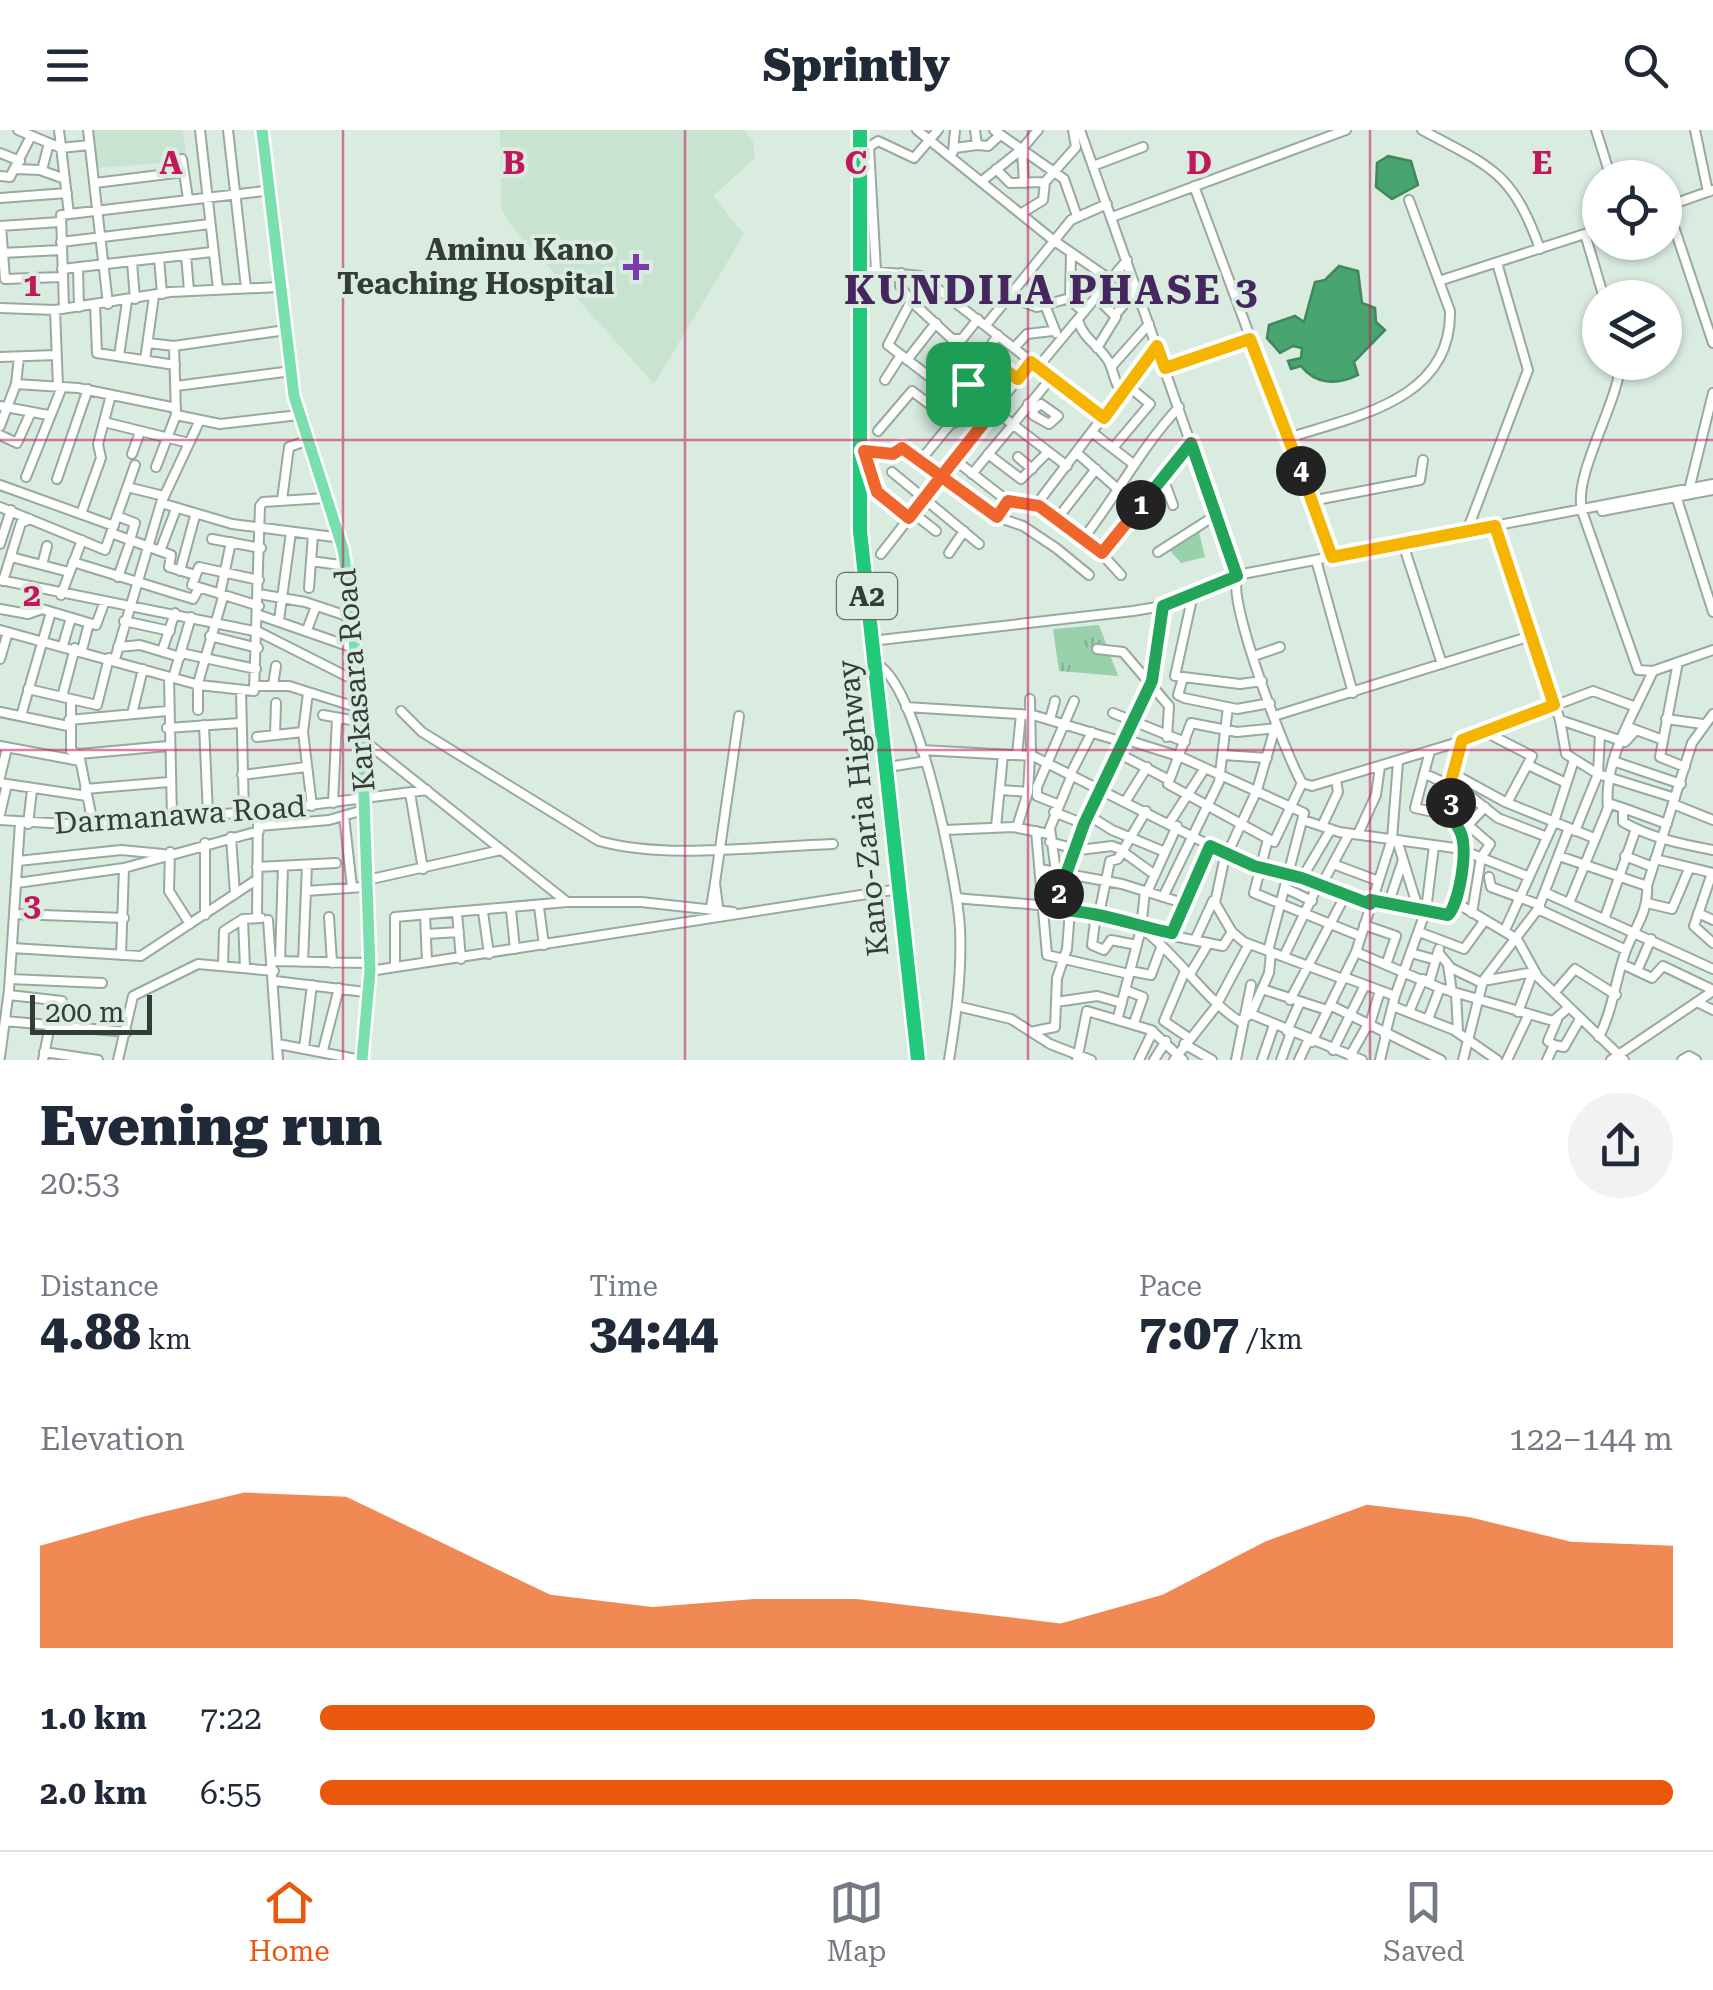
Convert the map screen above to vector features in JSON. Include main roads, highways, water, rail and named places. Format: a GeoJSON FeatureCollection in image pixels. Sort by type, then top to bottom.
{"type":"FeatureCollection","features":[{"type":"Feature","properties":{"kind":"highway","name":"Kano-Zaria Highway"},"geometry":{"type":"LineString","coordinates":[[856,130],[861,451],[872,642],[888,767],[914,1060]]}},
{"type":"Feature","properties":{"kind":"highway","name":"Kano-Zaria Highway"},"geometry":{"type":"LineString","coordinates":[[856,130],[852,499],[914,1060]]}},
{"type":"Feature","properties":{"kind":"main road","name":"Karkasara Road"},"geometry":{"type":"LineString","coordinates":[[260,130],[264,191],[296,415],[345,560],[362,740],[361,884],[368,960],[358,1060]]}},
{"type":"Feature","properties":{"kind":"main road","name":"Karkasara Road"},"geometry":{"type":"LineString","coordinates":[[260,130],[284,372],[303,442],[327,507],[340,565],[354,680],[362,803]]}},
{"type":"Feature","properties":{"kind":"main road","name":"Karkasara Road"},"geometry":{"type":"LineString","coordinates":[[358,1060],[368,960]]}},
{"type":"Feature","properties":{"kind":"place","name":"Aminu Kano Teaching Hospital"},"geometry":{"type":"Point","coordinates":[636,267]}},
{"type":"Feature","properties":{"kind":"district","name":"KUNDILA PHASE 3"},"geometry":{"type":"Point","coordinates":[1052,290]}}]}
